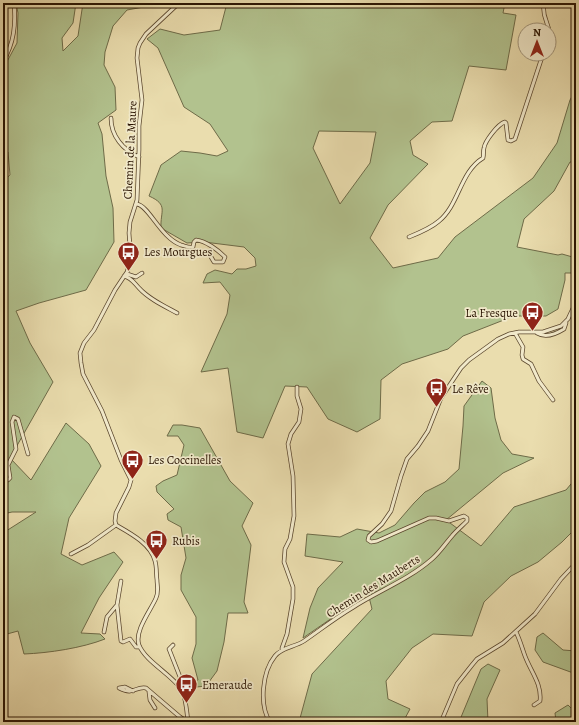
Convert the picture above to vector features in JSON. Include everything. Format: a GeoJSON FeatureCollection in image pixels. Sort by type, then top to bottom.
{"type":"FeatureCollection","features":[{"type":"Feature","properties":{"kind":"street"},"geometry":{"type":"LineString","coordinates":[[3,62],[13,39],[15,24],[14,3]]}},
{"type":"Feature","properties":{"kind":"street","name":"Chemin de la Maure"},"geometry":{"type":"LineString","coordinates":[[116,525],[116,513],[131,480],[121,460],[102,411],[83,374],[80,363],[80,353],[84,343],[94,330],[115,290],[125,275],[131,260],[129,227],[137,204],[139,126],[142,100],[137,58],[138,48],[146,34],[179,3]]}},
{"type":"Feature","properties":{"kind":"street"},"geometry":{"type":"LineString","coordinates":[[544,3],[543,14],[546,22]]}},
{"type":"Feature","properties":{"kind":"street"},"geometry":{"type":"LineString","coordinates":[[409,237],[439,221],[447,212],[472,166],[483,158],[484,147],[501,123],[506,123],[508,140],[511,141],[515,139],[540,62]]}},
{"type":"Feature","properties":{"kind":"street"},"geometry":{"type":"LineString","coordinates":[[111,118],[112,129],[115,137],[126,150],[139,157]]}},
{"type":"Feature","properties":{"kind":"street"},"geometry":{"type":"LineString","coordinates":[[137,204],[144,208],[159,228],[177,244],[190,248],[193,247],[196,240],[202,240],[222,254],[225,259],[223,262],[217,263],[214,262],[211,257]]}},
{"type":"Feature","properties":{"kind":"street"},"geometry":{"type":"LineString","coordinates":[[125,275],[136,277],[142,273]]}},
{"type":"Feature","properties":{"kind":"street"},"geometry":{"type":"LineString","coordinates":[[125,275],[132,279],[138,288],[147,296],[177,313]]}},
{"type":"Feature","properties":{"kind":"street","name":"Chemin des Mauberts"},"geometry":{"type":"LineString","coordinates":[[282,650],[303,642],[352,607],[385,591],[415,572],[432,559],[452,535],[467,521],[467,518],[464,516],[449,521],[432,518],[425,519],[377,542],[371,542],[368,539],[369,536],[382,524],[391,511],[400,476],[407,459],[428,431],[441,398],[457,373],[465,364],[493,342],[504,336],[515,333],[537,333],[556,328],[566,322],[576,302]]}},
{"type":"Feature","properties":{"kind":"street"},"geometry":{"type":"LineString","coordinates":[[515,333],[523,347],[523,359],[531,364],[539,381],[553,400]]}},
{"type":"Feature","properties":{"kind":"street"},"geometry":{"type":"LineString","coordinates":[[270,722],[265,712],[264,702],[266,675],[273,659],[282,650],[287,634],[293,599],[293,587],[284,562],[285,549],[290,539],[294,516],[293,476],[288,444],[291,434],[299,422],[301,410],[297,396],[297,387]]}},
{"type":"Feature","properties":{"kind":"street"},"geometry":{"type":"LineString","coordinates":[[3,478],[8,480],[10,478],[8,465],[16,449],[12,422],[14,417],[18,419],[28,454]]}},
{"type":"Feature","properties":{"kind":"street"},"geometry":{"type":"LineString","coordinates":[[71,554],[88,545],[116,525],[133,534],[142,542],[154,559]]}},
{"type":"Feature","properties":{"kind":"street"},"geometry":{"type":"LineString","coordinates":[[151,536],[157,595],[144,621],[138,638],[140,647],[147,657],[181,689],[184,697],[188,722]]}},
{"type":"Feature","properties":{"kind":"street"},"geometry":{"type":"LineString","coordinates":[[441,722],[451,696],[463,674],[477,659],[498,646],[535,614],[561,579],[576,563]]}},
{"type":"Feature","properties":{"kind":"street"},"geometry":{"type":"LineString","coordinates":[[121,581],[117,605],[121,641],[123,642],[130,639],[136,647],[140,647]]}},
{"type":"Feature","properties":{"kind":"street"},"geometry":{"type":"LineString","coordinates":[[104,632],[107,617],[117,605]]}},
{"type":"Feature","properties":{"kind":"street"},"geometry":{"type":"LineString","coordinates":[[516,632],[537,680],[540,691],[540,701],[534,705]]}},
{"type":"Feature","properties":{"kind":"street"},"geometry":{"type":"LineString","coordinates":[[173,645],[169,649],[182,682],[181,689]]}},
{"type":"Feature","properties":{"kind":"street"},"geometry":{"type":"LineString","coordinates":[[133,691],[143,688],[183,720],[188,722]]}},
{"type":"Feature","properties":{"kind":"street"},"geometry":{"type":"LineString","coordinates":[[149,692],[150,700],[155,708]]}},
{"type":"Feature","properties":{"kind":"street"},"geometry":{"type":"LineString","coordinates":[[86,722],[89,720],[95,722]]}},
{"type":"Feature","properties":{"kind":"green space"},"geometry":{"type":"Polygon","coordinates":[[[16,3],[76,3],[73,23],[62,38],[63,51],[78,36],[83,3],[166,3],[127,10],[113,26],[105,52],[104,65],[115,87],[116,110],[98,123],[102,134],[106,176],[113,208],[114,242],[86,290],[16,311],[30,343],[53,382],[10,458],[31,480],[66,423],[89,444],[101,466],[69,518],[61,554],[82,565],[114,552],[123,562],[99,598],[81,633],[100,634],[105,639],[65,650],[24,654],[18,631],[7,634],[3,627],[3,533],[36,512],[12,512],[3,514],[3,181],[10,175],[8,152],[3,152],[3,69],[17,43],[18,13],[16,3]]]}},
{"type":"Feature","properties":{"kind":"green space"},"geometry":{"type":"Polygon","coordinates":[[[227,3],[505,3],[503,13],[516,15],[506,70],[469,66],[452,121],[432,122],[410,141],[413,155],[428,164],[388,205],[370,238],[393,268],[438,258],[455,237],[533,178],[557,143],[570,100],[576,89],[576,162],[570,162],[554,191],[524,219],[517,247],[558,255],[562,254],[576,258],[576,273],[565,273],[565,280],[558,309],[546,316],[514,316],[463,336],[448,349],[402,364],[381,380],[380,419],[357,432],[328,419],[307,387],[285,386],[263,438],[237,432],[228,368],[201,372],[227,314],[230,295],[220,282],[203,283],[207,274],[215,270],[232,274],[237,269],[246,269],[256,266],[255,258],[244,247],[204,242],[187,243],[161,228],[161,206],[159,202],[149,196],[161,165],[181,151],[217,156],[228,151],[210,124],[184,107],[158,48],[147,39],[160,29],[184,35],[220,30],[227,3]],[[319,131],[313,148],[340,204],[370,163],[376,132],[319,131]]]}},
{"type":"Feature","properties":{"kind":"green space"},"geometry":{"type":"Polygon","coordinates":[[[482,381],[491,388],[495,418],[501,440],[512,454],[534,458],[503,473],[446,520],[481,546],[514,507],[566,490],[576,478],[576,528],[538,562],[511,576],[484,602],[472,636],[433,634],[412,648],[386,681],[388,699],[410,709],[403,722],[346,722],[340,718],[328,722],[299,722],[312,674],[372,609],[368,593],[303,638],[310,608],[318,588],[343,562],[305,556],[307,534],[340,537],[357,529],[379,533],[395,525],[425,492],[445,482],[459,469],[464,406],[482,381]]]}},
{"type":"Feature","properties":{"kind":"green space"},"geometry":{"type":"Polygon","coordinates":[[[173,425],[200,428],[230,481],[253,503],[242,526],[251,545],[244,602],[248,613],[228,613],[224,642],[217,671],[206,686],[187,688],[187,683],[198,680],[192,658],[196,644],[196,617],[181,590],[181,575],[186,558],[181,527],[168,520],[167,514],[174,509],[157,492],[156,486],[177,475],[184,445],[178,436],[167,436],[173,425]]]}},
{"type":"Feature","properties":{"kind":"green space"},"geometry":{"type":"Polygon","coordinates":[[[543,633],[563,650],[576,651],[576,674],[543,662],[535,650],[537,637],[543,633]]]}},
{"type":"Feature","properties":{"kind":"green space"},"geometry":{"type":"Polygon","coordinates":[[[488,664],[500,670],[487,699],[488,722],[459,722],[481,669],[488,664]]]}},
{"type":"Feature","properties":{"kind":"green space"},"geometry":{"type":"Polygon","coordinates":[[[568,705],[576,713],[576,722],[556,722],[555,713],[568,705]]]}},
{"type":"Feature","properties":{"kind":"place","name":"Les Mourgues"},"geometry":{"type":"Point","coordinates":[129,272]}},
{"type":"Feature","properties":{"kind":"place","name":"La Fresque"},"geometry":{"type":"Point","coordinates":[533,332]}},
{"type":"Feature","properties":{"kind":"place","name":"Le Rêve"},"geometry":{"type":"Point","coordinates":[436,408]}},
{"type":"Feature","properties":{"kind":"place","name":"Les Coccinelles"},"geometry":{"type":"Point","coordinates":[132,480]}},
{"type":"Feature","properties":{"kind":"place","name":"Rubis"},"geometry":{"type":"Point","coordinates":[156,560]}},
{"type":"Feature","properties":{"kind":"place","name":"Emeraude"},"geometry":{"type":"Point","coordinates":[186,704]}}]}
